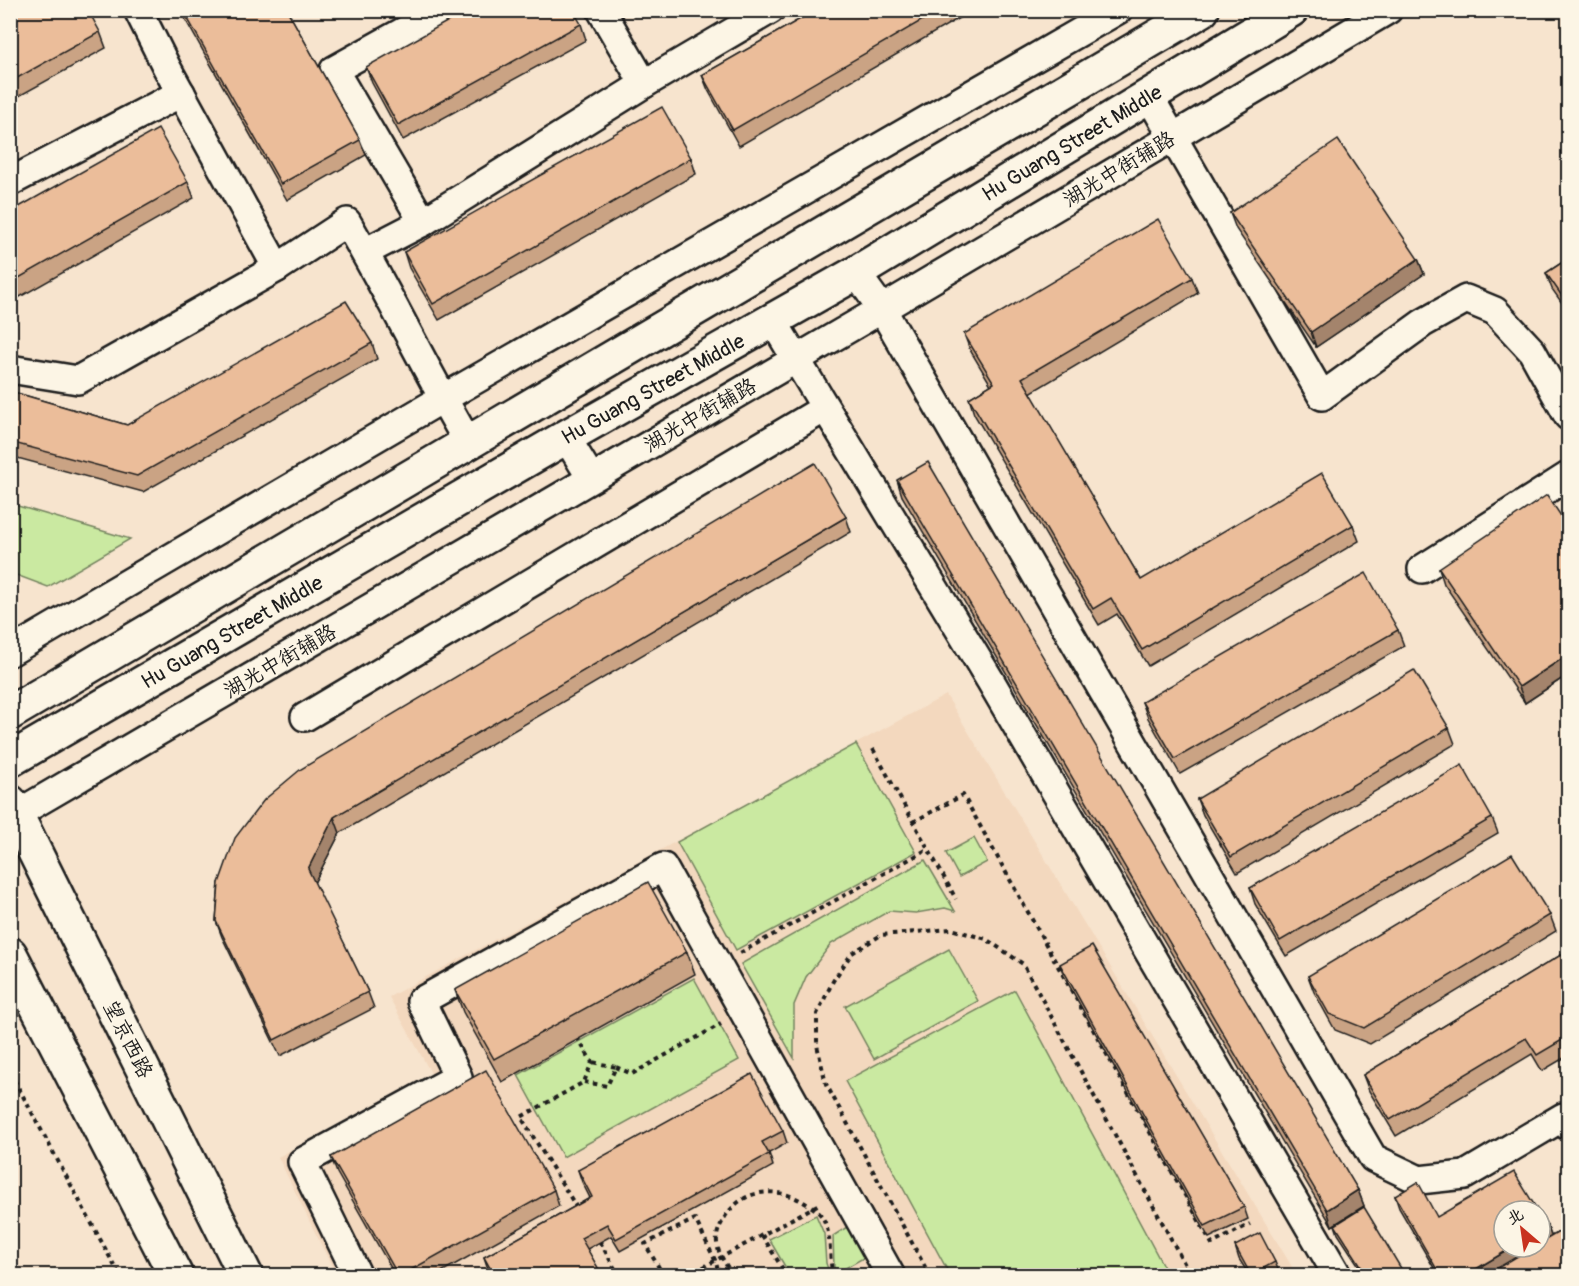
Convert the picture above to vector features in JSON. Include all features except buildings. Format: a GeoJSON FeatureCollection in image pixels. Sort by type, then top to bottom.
{"type":"FeatureCollection","features":[{"type":"Feature","properties":{"kind":"main road","name":"Hu Guang Street Middle"},"geometry":{"type":"LineString","coordinates":[[10,713],[1202,10]]}},
{"type":"Feature","properties":{"kind":"main road","name":"Hu Guang Street Middle"},"geometry":{"type":"LineString","coordinates":[[10,760],[566,437],[856,273],[1291,10]]}},
{"type":"Feature","properties":{"kind":"main road","name":"望京西路"},"geometry":{"type":"LineString","coordinates":[[12,811],[246,1275]]}},
{"type":"Feature","properties":{"kind":"main road"},"geometry":{"type":"LineString","coordinates":[[10,954],[176,1275]]}},
{"type":"Feature","properties":{"kind":"street"},"geometry":{"type":"LineString","coordinates":[[138,10],[180,93],[277,268]]}},
{"type":"Feature","properties":{"kind":"street"},"geometry":{"type":"LineString","coordinates":[[423,222],[334,70],[442,10]]}},
{"type":"Feature","properties":{"kind":"street"},"geometry":{"type":"LineString","coordinates":[[601,10],[644,84]]}},
{"type":"Feature","properties":{"kind":"street"},"geometry":{"type":"LineString","coordinates":[[365,252],[423,222],[644,84],[770,10]]}},
{"type":"Feature","properties":{"kind":"street","name":"湖光中街辅路"},"geometry":{"type":"LineString","coordinates":[[12,811],[795,360],[1388,10]]}},
{"type":"Feature","properties":{"kind":"street"},"geometry":{"type":"LineString","coordinates":[[10,652],[1103,14]]}},
{"type":"Feature","properties":{"kind":"street"},"geometry":{"type":"LineString","coordinates":[[10,182],[180,93]]}},
{"type":"Feature","properties":{"kind":"street"},"geometry":{"type":"LineString","coordinates":[[1149,96],[1322,396],[1423,323],[1466,299],[1495,311],[1532,351],[1569,416]]}},
{"type":"Feature","properties":{"kind":"street"},"geometry":{"type":"LineString","coordinates":[[10,369],[78,380],[277,268],[346,222],[365,252],[442,399],[469,444]]}},
{"type":"Feature","properties":{"kind":"street"},"geometry":{"type":"LineString","coordinates":[[856,273],[882,309],[1373,1158],[1419,1179],[1464,1175],[1563,1117],[1569,1126]]}},
{"type":"Feature","properties":{"kind":"street"},"geometry":{"type":"LineString","coordinates":[[773,321],[990,680],[1338,1275]]}},
{"type":"Feature","properties":{"kind":"street"},"geometry":{"type":"LineString","coordinates":[[305,717],[825,408]]}},
{"type":"Feature","properties":{"kind":"street"},"geometry":{"type":"LineString","coordinates":[[566,437],[591,478]]}},
{"type":"Feature","properties":{"kind":"street"},"geometry":{"type":"LineString","coordinates":[[1422,569],[1569,476]]}},
{"type":"Feature","properties":{"kind":"street"},"geometry":{"type":"LineString","coordinates":[[358,1275],[302,1162],[458,1077],[421,1001],[663,867],[891,1275]]}},
{"type":"Feature","properties":{"kind":"path"},"geometry":{"type":"LineString","coordinates":[[873,749],[956,899]]}},
{"type":"Feature","properties":{"kind":"path"},"geometry":{"type":"LineString","coordinates":[[913,822],[963,795],[1212,1244],[1250,1224]]}},
{"type":"Feature","properties":{"kind":"path"},"geometry":{"type":"LineString","coordinates":[[718,965],[928,849]]}},
{"type":"Feature","properties":{"kind":"path"},"geometry":{"type":"LineString","coordinates":[[930,1275],[826,1084],[817,1045],[818,1014],[833,981],[852,953],[881,935],[951,929],[986,939],[1023,964],[1191,1275]]}},
{"type":"Feature","properties":{"kind":"path"},"geometry":{"type":"LineString","coordinates":[[578,1039],[592,1062],[616,1067],[632,1074],[744,1012]]}},
{"type":"Feature","properties":{"kind":"path"},"geometry":{"type":"LineString","coordinates":[[584,1082],[592,1062]]}},
{"type":"Feature","properties":{"kind":"path"},"geometry":{"type":"LineString","coordinates":[[582,1216],[521,1117],[584,1082],[607,1086],[616,1067]]}},
{"type":"Feature","properties":{"kind":"path"},"geometry":{"type":"LineString","coordinates":[[10,1072],[120,1275]]}},
{"type":"Feature","properties":{"kind":"path"},"geometry":{"type":"LineString","coordinates":[[687,1275],[844,1190]]}},
{"type":"Feature","properties":{"kind":"path"},"geometry":{"type":"LineString","coordinates":[[732,1275],[718,1252],[718,1228],[730,1210],[746,1197],[759,1192],[789,1194],[821,1214],[829,1232],[833,1275]]}},
{"type":"Feature","properties":{"kind":"path"},"geometry":{"type":"LineString","coordinates":[[664,1275],[645,1244],[695,1219],[720,1275]]}},
{"type":"Feature","properties":{"kind":"path"},"geometry":{"type":"LineString","coordinates":[[762,1234],[787,1275]]}},
{"type":"Feature","properties":{"kind":"path"},"geometry":{"type":"LineString","coordinates":[[600,1242],[619,1275]]}},
{"type":"Feature","properties":{"kind":"path"},"geometry":{"type":"LineString","coordinates":[[844,1275],[862,1265]]}},
{"type":"Feature","properties":{"kind":"shaded area"},"geometry":{"type":"Polygon","coordinates":[[[946,695],[1297,1275],[336,1275],[278,1157],[432,1075],[389,997],[946,695]]]}},
{"type":"Feature","properties":{"kind":"green space"},"geometry":{"type":"Polygon","coordinates":[[[11,504],[130,539],[48,587],[11,573],[11,504]]]}},
{"type":"Feature","properties":{"kind":"green space"},"geometry":{"type":"Polygon","coordinates":[[[856,744],[916,852],[736,950],[677,842],[856,744]]]}},
{"type":"Feature","properties":{"kind":"green space"},"geometry":{"type":"Polygon","coordinates":[[[974,838],[987,862],[959,877],[946,853],[974,838]]]}},
{"type":"Feature","properties":{"kind":"green space"},"geometry":{"type":"Polygon","coordinates":[[[925,860],[955,911],[945,908],[916,913],[889,911],[831,944],[806,977],[794,1005],[794,1058],[741,964],[925,860]]]}},
{"type":"Feature","properties":{"kind":"green space"},"geometry":{"type":"Polygon","coordinates":[[[949,949],[978,1001],[874,1059],[845,1006],[949,949]]]}},
{"type":"Feature","properties":{"kind":"green space"},"geometry":{"type":"Polygon","coordinates":[[[694,978],[739,1060],[563,1157],[518,1075],[694,978]]]}},
{"type":"Feature","properties":{"kind":"green space"},"geometry":{"type":"Polygon","coordinates":[[[1015,990],[1168,1275],[950,1275],[845,1081],[1015,990]]]}},
{"type":"Feature","properties":{"kind":"green space"},"geometry":{"type":"Polygon","coordinates":[[[816,1215],[824,1234],[826,1263],[830,1275],[790,1275],[769,1239],[816,1215]]]}},
{"type":"Feature","properties":{"kind":"green space"},"geometry":{"type":"Polygon","coordinates":[[[847,1227],[865,1257],[837,1273],[834,1267],[833,1236],[847,1227]]]}}]}
